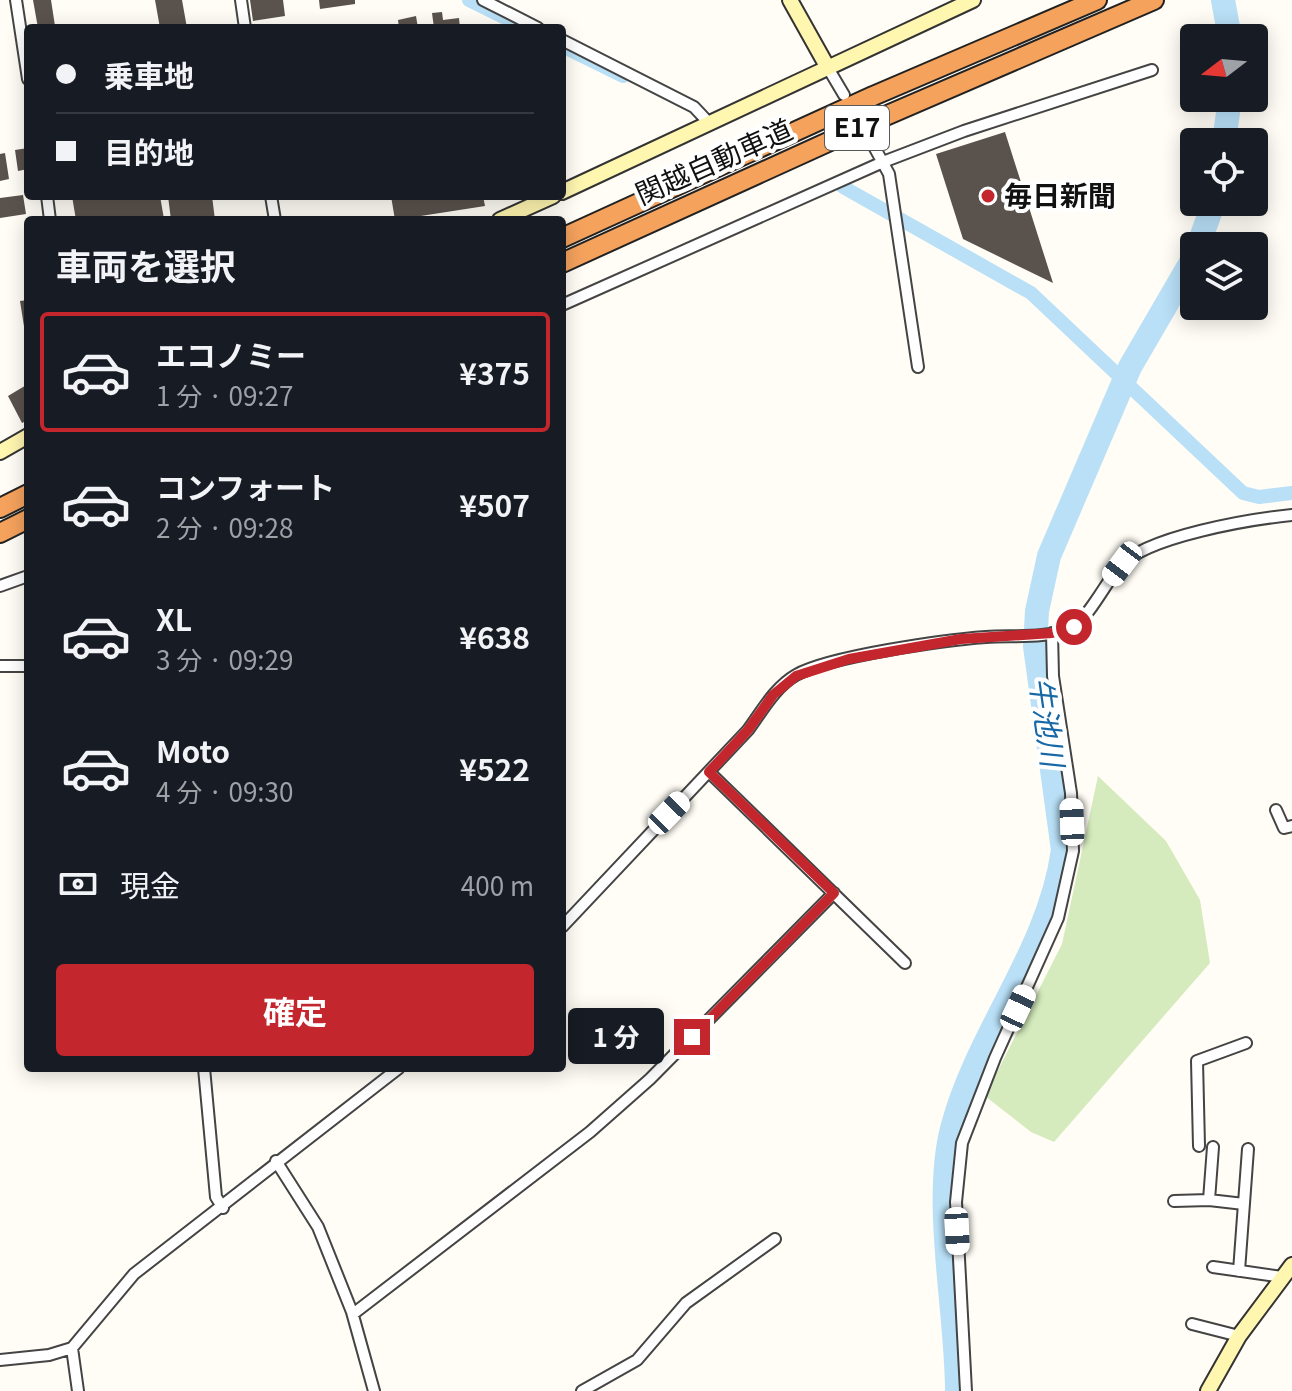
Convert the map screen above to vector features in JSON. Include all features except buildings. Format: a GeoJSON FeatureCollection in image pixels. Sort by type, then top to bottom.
{"type":"FeatureCollection","features":[{"type":"Feature","properties":{"kind":"highway","name":"関越自動車道"},"geometry":{"type":"LineString","coordinates":[[566,236],[873,96],[1097,0]]}},
{"type":"Feature","properties":{"kind":"highway","name":"関越自動車道"},"geometry":{"type":"LineString","coordinates":[[566,261],[883,117],[1154,0]]}},
{"type":"Feature","properties":{"kind":"highway"},"geometry":{"type":"LineString","coordinates":[[0,508],[24,496]]}},
{"type":"Feature","properties":{"kind":"highway"},"geometry":{"type":"LineString","coordinates":[[0,533],[24,521]]}},
{"type":"Feature","properties":{"kind":"street"},"geometry":{"type":"LineString","coordinates":[[16,0],[24,53]]}},
{"type":"Feature","properties":{"kind":"street"},"geometry":{"type":"LineString","coordinates":[[241,0],[244,24]]}},
{"type":"Feature","properties":{"kind":"street"},"geometry":{"type":"LineString","coordinates":[[483,0],[530,24]]}},
{"type":"Feature","properties":{"kind":"street"},"geometry":{"type":"LineString","coordinates":[[790,0],[844,95]]}},
{"type":"Feature","properties":{"kind":"street"},"geometry":{"type":"LineString","coordinates":[[566,190],[973,0]]}},
{"type":"Feature","properties":{"kind":"street"},"geometry":{"type":"LineString","coordinates":[[566,42],[694,107],[710,124]]}},
{"type":"Feature","properties":{"kind":"street"},"geometry":{"type":"LineString","coordinates":[[566,303],[883,162],[964,131],[1152,70]]}},
{"type":"Feature","properties":{"kind":"street"},"geometry":{"type":"LineString","coordinates":[[871,141],[889,174],[918,367]]}},
{"type":"Feature","properties":{"kind":"street"},"geometry":{"type":"LineString","coordinates":[[509,216],[544,200]]}},
{"type":"Feature","properties":{"kind":"street"},"geometry":{"type":"LineString","coordinates":[[0,452],[24,438]]}},
{"type":"Feature","properties":{"kind":"street"},"geometry":{"type":"LineString","coordinates":[[566,923],[748,730],[773,695],[796,676],[849,659],[961,639],[1049,633],[1074,627],[1122,564],[1135,555],[1194,532],[1292,515]]}},
{"type":"Feature","properties":{"kind":"street"},"geometry":{"type":"LineString","coordinates":[[0,586],[24,577]]}},
{"type":"Feature","properties":{"kind":"street"},"geometry":{"type":"LineString","coordinates":[[966,1391],[956,1202],[962,1143],[995,1058],[1058,918],[1073,851],[1071,793],[1055,701],[1049,633]]}},
{"type":"Feature","properties":{"kind":"street"},"geometry":{"type":"LineString","coordinates":[[0,666],[24,666]]}},
{"type":"Feature","properties":{"kind":"street"},"geometry":{"type":"LineString","coordinates":[[709,772],[905,963]]}},
{"type":"Feature","properties":{"kind":"street"},"geometry":{"type":"LineString","coordinates":[[1276,810],[1284,828],[1292,826]]}},
{"type":"Feature","properties":{"kind":"street"},"geometry":{"type":"LineString","coordinates":[[353,1314],[590,1132],[650,1079],[834,893]]}},
{"type":"Feature","properties":{"kind":"street"},"geometry":{"type":"LineString","coordinates":[[1199,1146],[1197,1061],[1246,1043]]}},
{"type":"Feature","properties":{"kind":"street"},"geometry":{"type":"LineString","coordinates":[[204,1072],[216,1197],[223,1208]]}},
{"type":"Feature","properties":{"kind":"street"},"geometry":{"type":"LineString","coordinates":[[0,1360],[49,1355],[72,1348],[134,1274],[223,1208],[276,1161],[394,1072]]}},
{"type":"Feature","properties":{"kind":"street"},"geometry":{"type":"LineString","coordinates":[[1209,1200],[1213,1147]]}},
{"type":"Feature","properties":{"kind":"street"},"geometry":{"type":"LineString","coordinates":[[1239,1271],[1248,1149]]}},
{"type":"Feature","properties":{"kind":"street"},"geometry":{"type":"LineString","coordinates":[[276,1161],[318,1227],[353,1314],[374,1391]]}},
{"type":"Feature","properties":{"kind":"street"},"geometry":{"type":"LineString","coordinates":[[1174,1201],[1209,1200],[1244,1204]]}},
{"type":"Feature","properties":{"kind":"street"},"geometry":{"type":"LineString","coordinates":[[582,1391],[637,1360],[686,1303],[775,1239]]}},
{"type":"Feature","properties":{"kind":"street"},"geometry":{"type":"LineString","coordinates":[[1208,1391],[1239,1336],[1292,1265]]}},
{"type":"Feature","properties":{"kind":"street"},"geometry":{"type":"LineString","coordinates":[[1213,1267],[1282,1277]]}},
{"type":"Feature","properties":{"kind":"street"},"geometry":{"type":"LineString","coordinates":[[1192,1324],[1239,1336]]}},
{"type":"Feature","properties":{"kind":"street"},"geometry":{"type":"LineString","coordinates":[[72,1348],[78,1391]]}},
{"type":"Feature","properties":{"kind":"green space"},"geometry":{"type":"Polygon","coordinates":[[[1098,776],[1166,841],[1200,900],[1210,963],[1054,1142],[1031,1132],[985,1096],[1062,944],[1098,776]]]}},
{"type":"Feature","properties":{"kind":"waterway"},"geometry":{"type":"LineString","coordinates":[[469,0],[518,24]]}},
{"type":"Feature","properties":{"kind":"waterway","name":"牛池川"},"geometry":{"type":"LineString","coordinates":[[1223,0],[1227,24]]}},
{"type":"Feature","properties":{"kind":"waterway"},"geometry":{"type":"LineString","coordinates":[[566,48],[623,76]]}},
{"type":"Feature","properties":{"kind":"waterway","name":"牛池川"},"geometry":{"type":"LineString","coordinates":[[1226,128],[1228,112]]}},
{"type":"Feature","properties":{"kind":"waterway"},"geometry":{"type":"LineString","coordinates":[[843,187],[1031,293],[1243,493],[1259,497],[1292,493]]}},
{"type":"Feature","properties":{"kind":"waterway","name":"牛池川"},"geometry":{"type":"LineString","coordinates":[[1203,232],[1209,216]]}},
{"type":"Feature","properties":{"kind":"waterway","name":"牛池川"},"geometry":{"type":"LineString","coordinates":[[957,1391],[945,1221],[947,1155],[953,1125],[979,1056],[1044,922],[1063,850],[1035,646],[1037,611],[1049,556],[1130,367],[1180,281]]}},
{"type":"Feature","properties":{"kind":"place","name":"毎日新聞"},"geometry":{"type":"Point","coordinates":[988,196]}},
{"type":"Feature","properties":{"kind":"route"},"geometry":{"type":"LineString","coordinates":[[692,1037],[834,893],[709,772],[748,730],[773,695],[796,676],[849,659],[961,639],[1052,633],[1074,627]]}}]}
